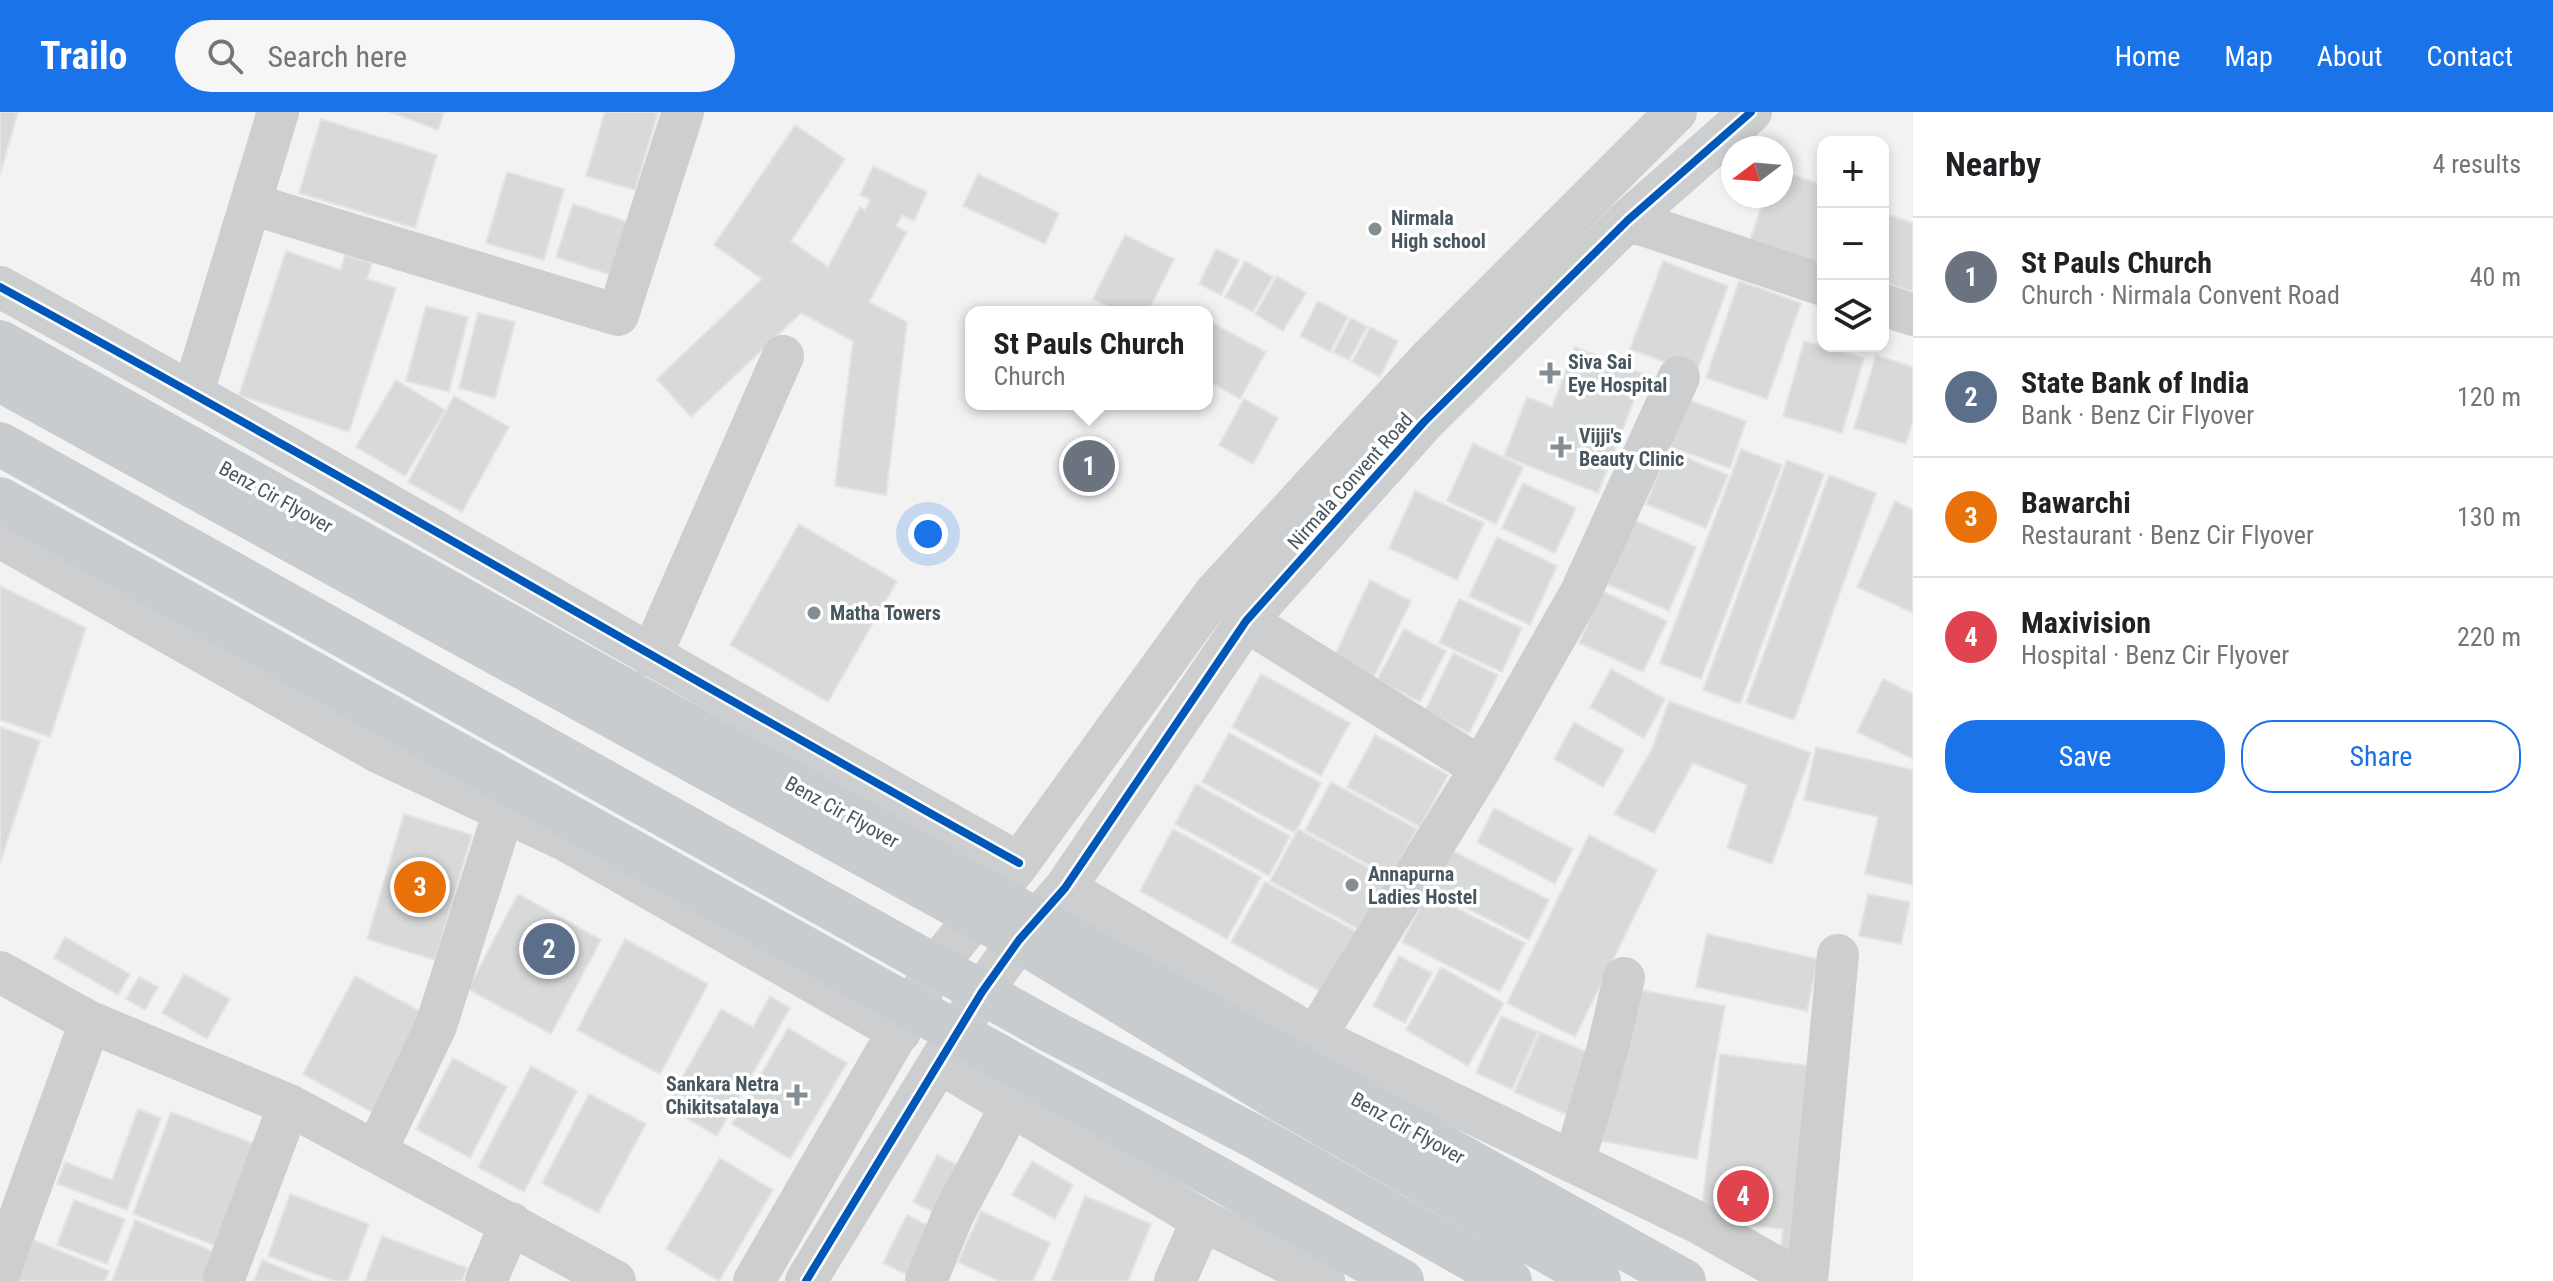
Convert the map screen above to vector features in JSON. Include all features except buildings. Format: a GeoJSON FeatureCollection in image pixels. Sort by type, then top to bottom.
{"type":"FeatureCollection","features":[{"type":"Feature","properties":{"kind":"main road","name":"Benz Cir Flyover"},"geometry":{"type":"LineString","coordinates":[[0,342],[1684,1281]]}},
{"type":"Feature","properties":{"kind":"main road"},"geometry":{"type":"LineString","coordinates":[[0,380],[1019,940],[1277,1098],[1599,1281]]}},
{"type":"Feature","properties":{"kind":"main road"},"geometry":{"type":"LineString","coordinates":[[0,444],[1051,1031],[1259,1139],[1510,1281]]}},
{"type":"Feature","properties":{"kind":"main road"},"geometry":{"type":"LineString","coordinates":[[0,499],[1402,1281]]}},
{"type":"Feature","properties":{"kind":"street"},"geometry":{"type":"LineString","coordinates":[[193,393],[278,112]]}},
{"type":"Feature","properties":{"kind":"street"},"geometry":{"type":"LineString","coordinates":[[251,204],[618,315],[683,112]]}},
{"type":"Feature","properties":{"kind":"street","name":"Nirmala Convent Road"},"geometry":{"type":"LineString","coordinates":[[754,1281],[936,966],[1019,863],[1214,594],[1430,358],[1676,112]]}},
{"type":"Feature","properties":{"kind":"street","name":"Nirmala Convent Road"},"geometry":{"type":"LineString","coordinates":[[806,1281],[982,992],[1019,940],[1065,888],[1246,621],[1424,422],[1628,220],[1751,112]]}},
{"type":"Feature","properties":{"kind":"street"},"geometry":{"type":"LineString","coordinates":[[1628,220],[1817,283]]}},
{"type":"Feature","properties":{"kind":"street"},"geometry":{"type":"LineString","coordinates":[[0,287],[193,393],[1019,863]]}},
{"type":"Feature","properties":{"kind":"street"},"geometry":{"type":"LineString","coordinates":[[1889,307],[1913,315]]}},
{"type":"Feature","properties":{"kind":"street"},"geometry":{"type":"LineString","coordinates":[[651,656],[783,356]]}},
{"type":"Feature","properties":{"kind":"street"},"geometry":{"type":"LineString","coordinates":[[1315,1037],[1481,768],[1581,592],[1679,377]]}},
{"type":"Feature","properties":{"kind":"street"},"geometry":{"type":"LineString","coordinates":[[0,537],[378,752],[565,840],[900,1032]]}},
{"type":"Feature","properties":{"kind":"street"},"geometry":{"type":"LineString","coordinates":[[1246,621],[1481,768]]}},
{"type":"Feature","properties":{"kind":"street"},"geometry":{"type":"LineString","coordinates":[[376,1151],[436,1026],[504,811]]}},
{"type":"Feature","properties":{"kind":"street"},"geometry":{"type":"LineString","coordinates":[[1065,888],[1315,1037],[1699,1223],[1801,1281]]}},
{"type":"Feature","properties":{"kind":"street"},"geometry":{"type":"LineString","coordinates":[[1807,1281],[1838,955]]}},
{"type":"Feature","properties":{"kind":"street"},"geometry":{"type":"LineString","coordinates":[[0,972],[90,1022],[289,1105],[615,1281]]}},
{"type":"Feature","properties":{"kind":"street"},"geometry":{"type":"LineString","coordinates":[[1574,1162],[1608,1047],[1624,978]]}},
{"type":"Feature","properties":{"kind":"street"},"geometry":{"type":"LineString","coordinates":[[0,1271],[90,1022]]}},
{"type":"Feature","properties":{"kind":"street"},"geometry":{"type":"LineString","coordinates":[[940,1063],[1202,1220],[1324,1281]]}},
{"type":"Feature","properties":{"kind":"street"},"geometry":{"type":"LineString","coordinates":[[926,1281],[953,1215],[1012,1104]]}},
{"type":"Feature","properties":{"kind":"street"},"geometry":{"type":"LineString","coordinates":[[223,1281],[289,1105]]}},
{"type":"Feature","properties":{"kind":"street"},"geometry":{"type":"LineString","coordinates":[[1175,1281],[1202,1220]]}},
{"type":"Feature","properties":{"kind":"street"},"geometry":{"type":"LineString","coordinates":[[486,1281],[511,1223]]}},
{"type":"Feature","properties":{"kind":"cycle path"},"geometry":{"type":"LineString","coordinates":[[806,1281],[982,992],[1019,940],[1065,888],[1246,621],[1424,422],[1628,220],[1751,112]]}},
{"type":"Feature","properties":{"kind":"cycle path"},"geometry":{"type":"LineString","coordinates":[[0,287],[1019,863]]}},
{"type":"Feature","properties":{"kind":"place","name":"Nirmala High school"},"geometry":{"type":"Point","coordinates":[1375,229]}},
{"type":"Feature","properties":{"kind":"place","name":"Siva Sai Eye Hospital"},"geometry":{"type":"Point","coordinates":[1550,373]}},
{"type":"Feature","properties":{"kind":"place","name":"Vijji's Beauty Clinic"},"geometry":{"type":"Point","coordinates":[1561,447]}},
{"type":"Feature","properties":{"kind":"place","name":"St Pauls Church"},"geometry":{"type":"Point","coordinates":[1089,466]}},
{"type":"Feature","properties":{"kind":"place","name":"Matha Towers"},"geometry":{"type":"Point","coordinates":[814,613]}},
{"type":"Feature","properties":{"kind":"place","name":"Annapurna Ladies Hostel"},"geometry":{"type":"Point","coordinates":[1352,885]}},
{"type":"Feature","properties":{"kind":"place","name":"Bawarchi"},"geometry":{"type":"Point","coordinates":[420,887]}},
{"type":"Feature","properties":{"kind":"place","name":"State Bank of India"},"geometry":{"type":"Point","coordinates":[549,949]}},
{"type":"Feature","properties":{"kind":"place","name":"Sankara Netra Chikitsatalaya"},"geometry":{"type":"Point","coordinates":[797,1095]}},
{"type":"Feature","properties":{"kind":"place","name":"Maxivision"},"geometry":{"type":"Point","coordinates":[1743,1196]}}]}
